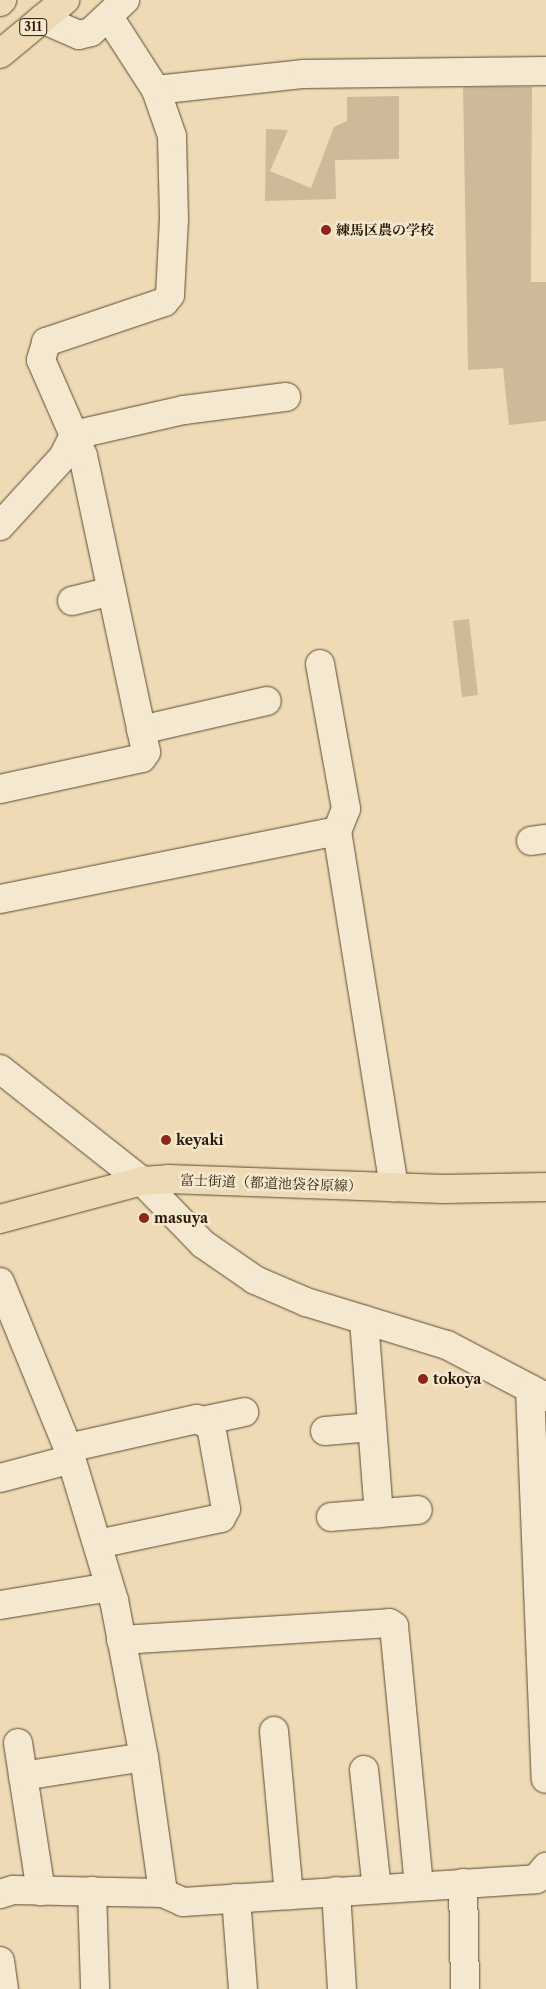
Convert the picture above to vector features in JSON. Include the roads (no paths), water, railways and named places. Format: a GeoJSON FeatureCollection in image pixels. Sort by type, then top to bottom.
{"type":"FeatureCollection","features":[{"type":"Feature","properties":{"kind":"main road","name":"311"},"geometry":{"type":"LineString","coordinates":[[0,54],[65,0]]}},
{"type":"Feature","properties":{"kind":"main road","name":"富士街道（都道池袋谷原線）"},"geometry":{"type":"LineString","coordinates":[[0,1219],[142,1181],[246,1179],[394,1187],[546,1187]]}},
{"type":"Feature","properties":{"kind":"street"},"geometry":{"type":"LineString","coordinates":[[0,789],[142,758],[146,752],[112,592],[74,435],[41,360],[46,342],[164,302],[170,295],[174,219],[172,136],[156,90],[117,9],[78,35],[42,19]]}},
{"type":"Feature","properties":{"kind":"street"},"geometry":{"type":"LineString","coordinates":[[156,90],[304,74],[546,71]]}},
{"type":"Feature","properties":{"kind":"street"},"geometry":{"type":"LineString","coordinates":[[74,435],[184,410],[286,397]]}},
{"type":"Feature","properties":{"kind":"street"},"geometry":{"type":"LineString","coordinates":[[0,526],[63,457],[74,435]]}},
{"type":"Feature","properties":{"kind":"street"},"geometry":{"type":"LineString","coordinates":[[72,600],[112,592]]}},
{"type":"Feature","properties":{"kind":"street"},"geometry":{"type":"LineString","coordinates":[[320,664],[346,809],[337,831],[394,1187]]}},
{"type":"Feature","properties":{"kind":"street"},"geometry":{"type":"LineString","coordinates":[[141,730],[267,701]]}},
{"type":"Feature","properties":{"kind":"street"},"geometry":{"type":"LineString","coordinates":[[0,900],[337,831]]}},
{"type":"Feature","properties":{"kind":"street"},"geometry":{"type":"LineString","coordinates":[[0,1069],[142,1181],[221,1259],[306,1302],[447,1345],[538,1393],[546,1779]]}},
{"type":"Feature","properties":{"kind":"street"},"geometry":{"type":"LineString","coordinates":[[0,1282],[70,1453],[110,1587],[144,1757],[163,1893]]}},
{"type":"Feature","properties":{"kind":"street"},"geometry":{"type":"LineString","coordinates":[[364,1320],[379,1513]]}},
{"type":"Feature","properties":{"kind":"street"},"geometry":{"type":"LineString","coordinates":[[0,1478],[70,1453],[244,1412]]}},
{"type":"Feature","properties":{"kind":"street"},"geometry":{"type":"LineString","coordinates":[[98,1544],[221,1518],[226,1509],[206,1420]]}},
{"type":"Feature","properties":{"kind":"street"},"geometry":{"type":"LineString","coordinates":[[325,1431],[372,1427]]}},
{"type":"Feature","properties":{"kind":"street"},"geometry":{"type":"LineString","coordinates":[[331,1517],[418,1510]]}},
{"type":"Feature","properties":{"kind":"street"},"geometry":{"type":"LineString","coordinates":[[0,1605],[110,1587]]}},
{"type":"Feature","properties":{"kind":"street"},"geometry":{"type":"LineString","coordinates":[[121,1640],[394,1626],[419,1885]]}},
{"type":"Feature","properties":{"kind":"street"},"geometry":{"type":"LineString","coordinates":[[274,1731],[289,1895]]}},
{"type":"Feature","properties":{"kind":"street"},"geometry":{"type":"LineString","coordinates":[[18,1743],[41,1890]]}},
{"type":"Feature","properties":{"kind":"street"},"geometry":{"type":"LineString","coordinates":[[23,1776],[144,1757]]}},
{"type":"Feature","properties":{"kind":"street"},"geometry":{"type":"LineString","coordinates":[[364,1770],[376,1889]]}},
{"type":"Feature","properties":{"kind":"street"},"geometry":{"type":"LineString","coordinates":[[0,1894],[41,1890],[163,1893],[183,1902],[419,1885],[536,1879],[545,1875]]}},
{"type":"Feature","properties":{"kind":"street"},"geometry":{"type":"LineString","coordinates":[[463,1883],[465,1989]]}},
{"type":"Feature","properties":{"kind":"street"},"geometry":{"type":"LineString","coordinates":[[92,1891],[95,1989]]}},
{"type":"Feature","properties":{"kind":"street"},"geometry":{"type":"LineString","coordinates":[[336,1891],[342,1989]]}},
{"type":"Feature","properties":{"kind":"street"},"geometry":{"type":"LineString","coordinates":[[236,1898],[243,1989]]}},
{"type":"Feature","properties":{"kind":"street"},"geometry":{"type":"LineString","coordinates":[[0,1961],[4,1989]]}},
{"type":"Feature","properties":{"kind":"place","name":"練馬区農の学校"},"geometry":{"type":"Point","coordinates":[326,230]}},
{"type":"Feature","properties":{"kind":"place","name":"keyaki"},"geometry":{"type":"Point","coordinates":[166,1140]}},
{"type":"Feature","properties":{"kind":"place","name":"masuya"},"geometry":{"type":"Point","coordinates":[144,1218]}},
{"type":"Feature","properties":{"kind":"place","name":"tokoya"},"geometry":{"type":"Point","coordinates":[423,1379]}}]}
